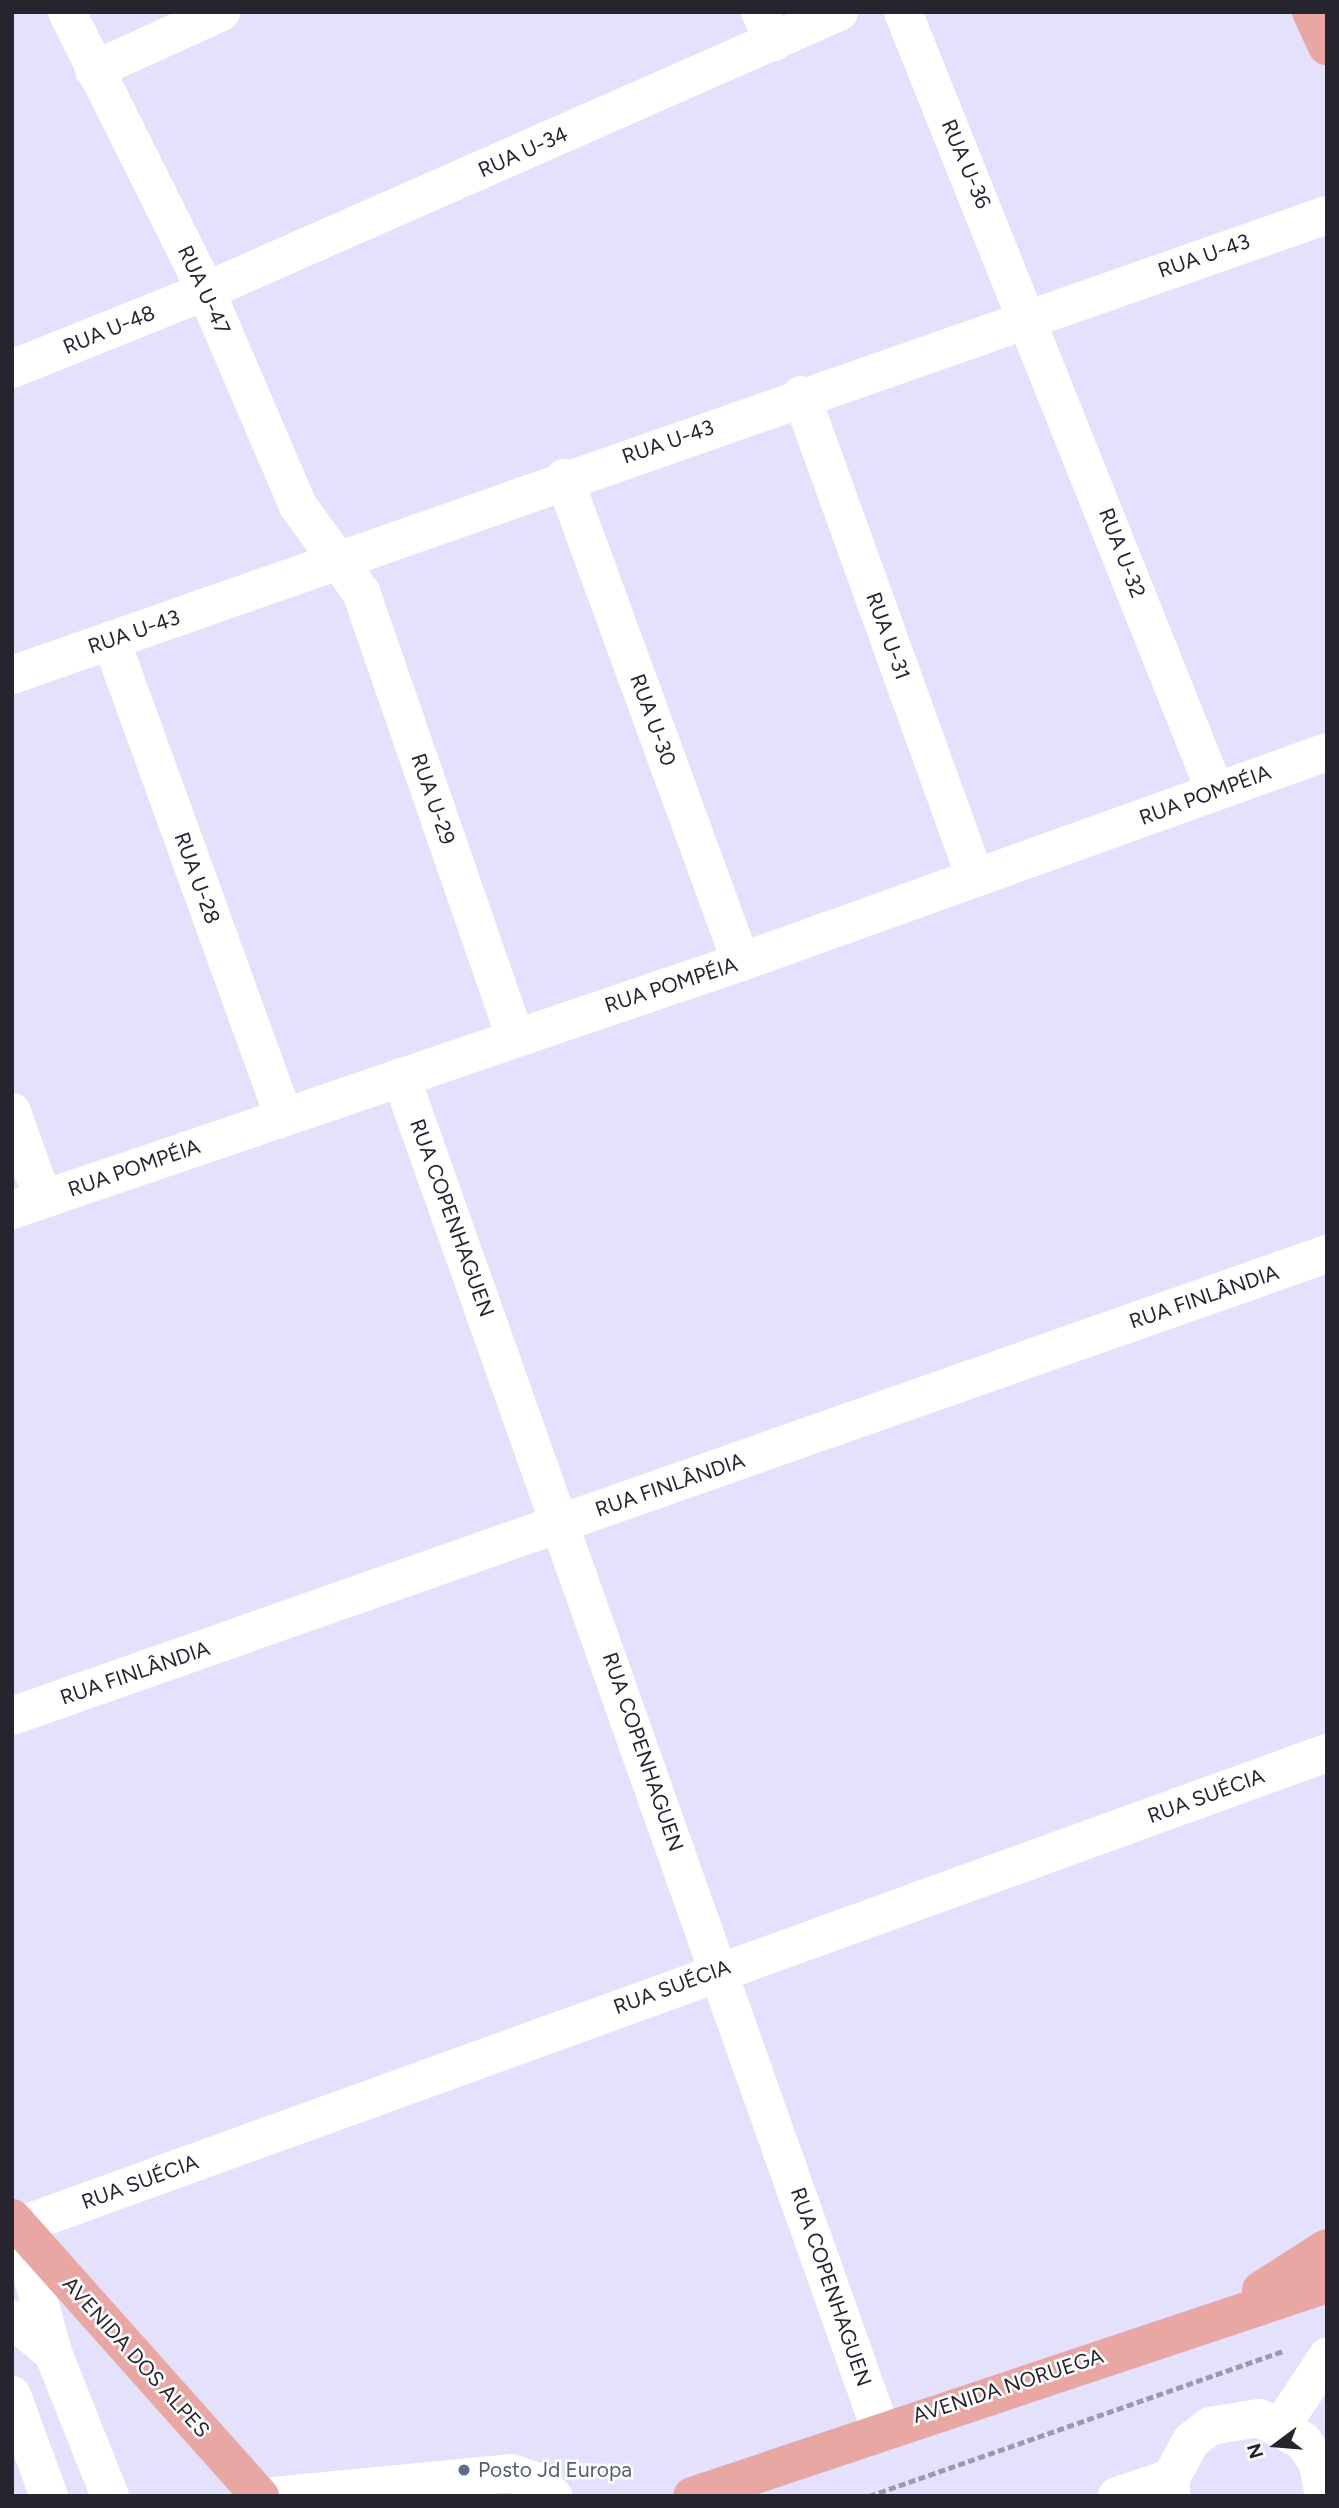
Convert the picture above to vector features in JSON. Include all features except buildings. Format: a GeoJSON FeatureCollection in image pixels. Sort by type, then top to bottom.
{"type":"FeatureCollection","features":[{"type":"Feature","properties":{"kind":"main road"},"geometry":{"type":"LineString","coordinates":[[1311,12],[1327,47]]}},
{"type":"Feature","properties":{"kind":"main road","name":"AVENIDA DOS ALPES"},"geometry":{"type":"LineString","coordinates":[[16,2222],[260,2496]]}},
{"type":"Feature","properties":{"kind":"main road"},"geometry":{"type":"LineString","coordinates":[[1218,2319],[1327,2248]]}},
{"type":"Feature","properties":{"kind":"main road","name":"AVENIDA NORUEGA"},"geometry":{"type":"LineString","coordinates":[[692,2496],[880,2428],[1327,2284]]}},
{"type":"Feature","properties":{"kind":"street","name":"RUA U-47"},"geometry":{"type":"LineString","coordinates":[[67,12],[206,291],[298,506],[344,564]]}},
{"type":"Feature","properties":{"kind":"street"},"geometry":{"type":"LineString","coordinates":[[94,70],[221,12]]}},
{"type":"Feature","properties":{"kind":"street","name":"RUA U-34"},"geometry":{"type":"LineString","coordinates":[[206,291],[767,27],[839,12]]}},
{"type":"Feature","properties":{"kind":"street","name":"RUA U-36"},"geometry":{"type":"LineString","coordinates":[[903,12],[1030,315]]}},
{"type":"Feature","properties":{"kind":"street","name":"RUA U-43"},"geometry":{"type":"LineString","coordinates":[[12,675],[344,564],[564,478],[1030,315],[1327,215]]}},
{"type":"Feature","properties":{"kind":"street","name":"RUA U-48"},"geometry":{"type":"LineString","coordinates":[[12,369],[206,291]]}},
{"type":"Feature","properties":{"kind":"street","name":"RUA U-32"},"geometry":{"type":"LineString","coordinates":[[1030,315],[1216,791]]}},
{"type":"Feature","properties":{"kind":"street","name":"RUA U-31"},"geometry":{"type":"LineString","coordinates":[[801,395],[975,877]]}},
{"type":"Feature","properties":{"kind":"street","name":"RUA U-30"},"geometry":{"type":"LineString","coordinates":[[564,478],[741,962]]}},
{"type":"Feature","properties":{"kind":"street","name":"RUA U-29"},"geometry":{"type":"LineString","coordinates":[[344,564],[361,592],[515,1037]]}},
{"type":"Feature","properties":{"kind":"street","name":"RUA U-28"},"geometry":{"type":"LineString","coordinates":[[111,640],[284,1117]]}},
{"type":"Feature","properties":{"kind":"street","name":"RUA POMPÉIA"},"geometry":{"type":"LineString","coordinates":[[28,1205],[741,962],[1327,752]]}},
{"type":"Feature","properties":{"kind":"street","name":"RUA COPENHAGUEN"},"geometry":{"type":"LineString","coordinates":[[401,1077],[563,1523],[880,2428]]}},
{"type":"Feature","properties":{"kind":"street"},"geometry":{"type":"LineString","coordinates":[[12,1112],[28,1205]]}},
{"type":"Feature","properties":{"kind":"street","name":"RUA FINLÂNDIA"},"geometry":{"type":"LineString","coordinates":[[12,1716],[1327,1254]]}},
{"type":"Feature","properties":{"kind":"street","name":"RUA SUÉCIA"},"geometry":{"type":"LineString","coordinates":[[16,2222],[1327,1753]]}},
{"type":"Feature","properties":{"kind":"street"},"geometry":{"type":"LineString","coordinates":[[16,2222],[53,2353],[110,2496]]}},
{"type":"Feature","properties":{"kind":"street"},"geometry":{"type":"LineString","coordinates":[[12,2319],[53,2353]]}},
{"type":"Feature","properties":{"kind":"street"},"geometry":{"type":"LineString","coordinates":[[1282,2425],[1327,2357]]}},
{"type":"Feature","properties":{"kind":"street"},"geometry":{"type":"LineString","coordinates":[[12,2395],[49,2496]]}},
{"type":"Feature","properties":{"kind":"street"},"geometry":{"type":"LineString","coordinates":[[1117,2496],[1171,2487],[1191,2441],[1210,2426],[1246,2418],[1282,2425],[1318,2463],[1324,2496]]}},
{"type":"Feature","properties":{"kind":"street"},"geometry":{"type":"LineString","coordinates":[[273,2496],[511,2473],[538,2482],[553,2496]]}},
{"type":"Feature","properties":{"kind":"path"},"geometry":{"type":"LineString","coordinates":[[869,2496],[1287,2350]]}},
{"type":"Feature","properties":{"kind":"place","name":"Posto Jd Europa"},"geometry":{"type":"Point","coordinates":[464,2470]}}]}
